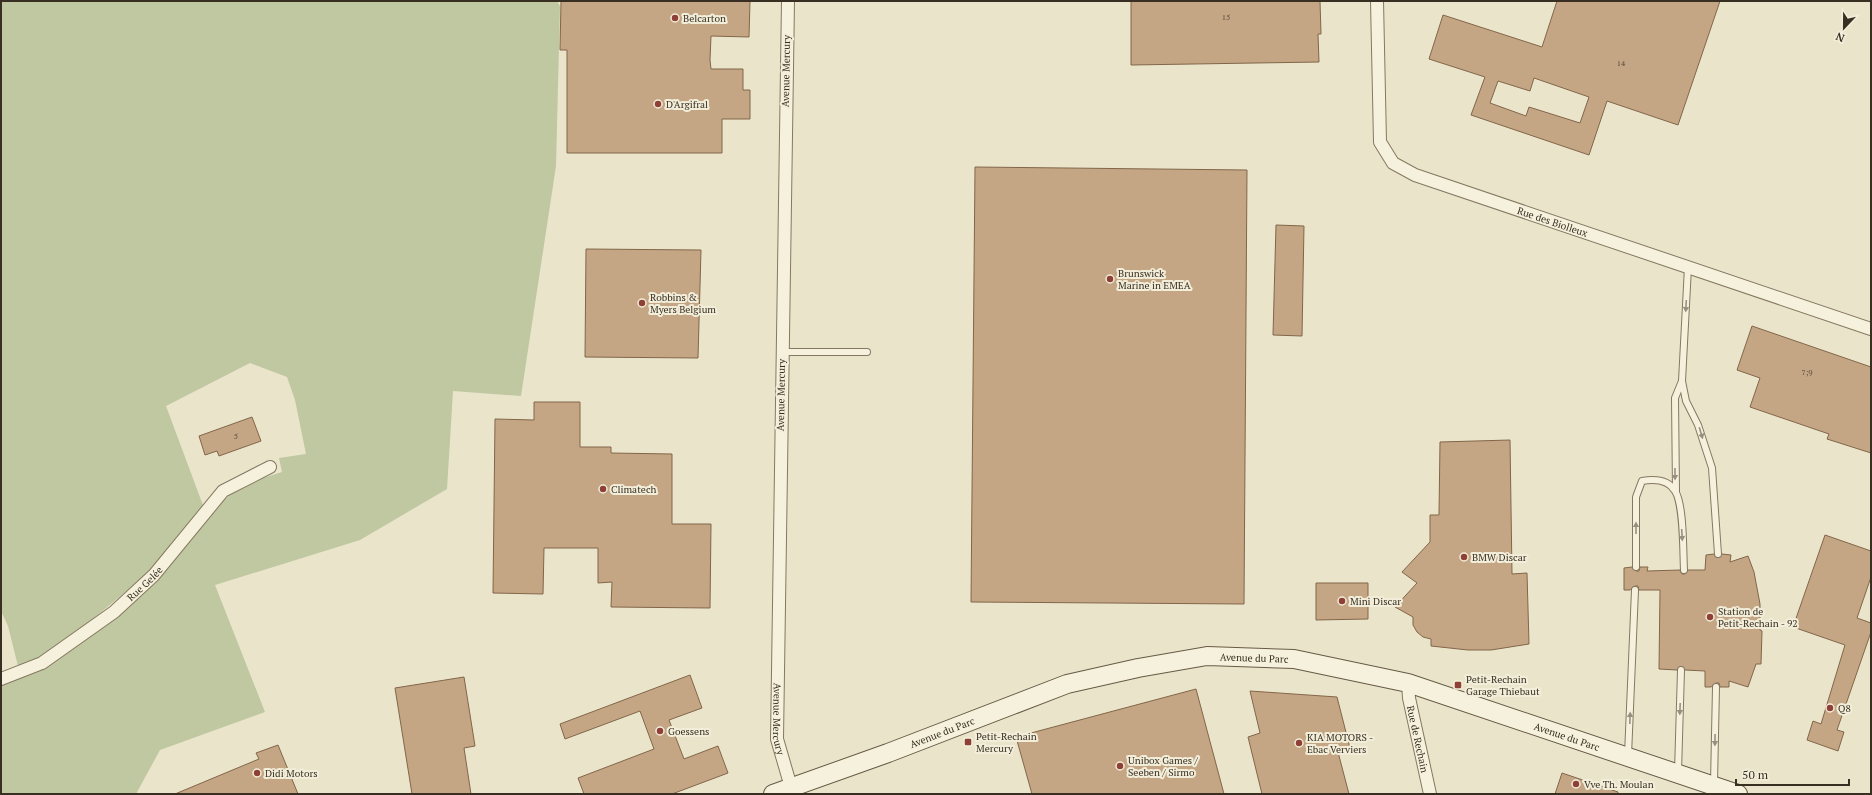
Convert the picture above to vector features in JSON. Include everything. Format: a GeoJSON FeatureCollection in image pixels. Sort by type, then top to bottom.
{"type":"FeatureCollection","features":[{"type":"Feature","properties":{"kind":"street","name":"Avenue Mercury"},"geometry":{"type":"LineString","coordinates":[[788,1],[782,352],[778,739],[791,791]]}},
{"type":"Feature","properties":{"kind":"street","name":"Rue des Biolleux"},"geometry":{"type":"LineString","coordinates":[[1377,1],[1380,142],[1393,163],[1415,175],[1871,329]]}},
{"type":"Feature","properties":{"kind":"street","name":"Rue Gelée"},"geometry":{"type":"LineString","coordinates":[[1,679],[42,663],[114,612],[154,575],[223,492],[270,467]]}},
{"type":"Feature","properties":{"kind":"street","name":"Avenue du Parc"},"geometry":{"type":"LineString","coordinates":[[773,794],[791,791],[1067,684],[1138,668],[1207,656],[1294,659],[1408,683],[1738,794]]}},
{"type":"Feature","properties":{"kind":"street","name":"Rue de Rechain"},"geometry":{"type":"LineString","coordinates":[[1408,683],[1409,698],[1430,794]]}},
{"type":"Feature","properties":{"kind":"lane"},"geometry":{"type":"LineString","coordinates":[[1688,268],[1682,381],[1686,400],[1698,425],[1712,468],[1718,554]]}},
{"type":"Feature","properties":{"kind":"lane"},"geometry":{"type":"LineString","coordinates":[[782,352],[867,352]]}},
{"type":"Feature","properties":{"kind":"lane"},"geometry":{"type":"LineString","coordinates":[[1682,381],[1675,398],[1676,491],[1681,510],[1684,570]]}},
{"type":"Feature","properties":{"kind":"lane"},"geometry":{"type":"LineString","coordinates":[[1636,567],[1636,497],[1642,482],[1655,479],[1668,484],[1676,491]]}},
{"type":"Feature","properties":{"kind":"lane"},"geometry":{"type":"LineString","coordinates":[[1628,757],[1635,590]]}},
{"type":"Feature","properties":{"kind":"lane"},"geometry":{"type":"LineString","coordinates":[[1678,774],[1681,670]]}},
{"type":"Feature","properties":{"kind":"lane"},"geometry":{"type":"LineString","coordinates":[[1714,786],[1716,687]]}},
{"type":"Feature","properties":{"kind":"green space"},"geometry":{"type":"Polygon","coordinates":[[[1,1],[557,1],[560,6],[556,166],[521,396],[453,391],[447,489],[360,540],[215,585],[265,712],[160,750],[136,794],[1,794],[1,684],[47,666],[150,585],[212,512],[240,485],[282,472],[279,458],[306,454],[295,400],[287,377],[250,363],[166,406],[204,508],[177,537],[149,572],[75,634],[44,656],[18,666],[8,626],[1,611],[1,1]]]}},
{"type":"Feature","properties":{"kind":"building","name":"D'Argifral"},"geometry":{"type":"Polygon","coordinates":[[[561,1],[750,1],[749,37],[711,36],[710,60],[711,69],[743,69],[743,90],[750,90],[750,119],[722,119],[722,153],[567,153],[567,50],[560,50],[561,1]]]}},
{"type":"Feature","properties":{"kind":"building"},"geometry":{"type":"Polygon","coordinates":[[[1131,1],[1320,1],[1321,34],[1318,34],[1319,62],[1131,65],[1131,1]]]}},
{"type":"Feature","properties":{"kind":"building"},"geometry":{"type":"Polygon","coordinates":[[[1557,1],[1720,1],[1678,125],[1607,101],[1589,155],[1471,115],[1485,77],[1429,59],[1443,15],[1542,47],[1557,1]],[[1534,78],[1530,91],[1498,81],[1490,103],[1526,116],[1529,107],[1580,123],[1589,97],[1534,78]]]}},
{"type":"Feature","properties":{"kind":"building","name":"Brunswick Marine in EMEA"},"geometry":{"type":"Polygon","coordinates":[[[975,167],[1247,170],[1244,604],[971,602],[975,167]]]}},
{"type":"Feature","properties":{"kind":"building"},"geometry":{"type":"Polygon","coordinates":[[[1276,225],[1304,226],[1302,336],[1273,335],[1276,225]]]}},
{"type":"Feature","properties":{"kind":"building","name":"Robbins & Myers Belgium"},"geometry":{"type":"Polygon","coordinates":[[[586,249],[701,250],[698,358],[585,357],[586,249]]]}},
{"type":"Feature","properties":{"kind":"building"},"geometry":{"type":"Polygon","coordinates":[[[1752,326],[1871,367],[1871,453],[1827,439],[1829,434],[1750,407],[1760,378],[1737,370],[1752,326]]]}},
{"type":"Feature","properties":{"kind":"building","name":"Climatech"},"geometry":{"type":"Polygon","coordinates":[[[534,402],[580,402],[580,447],[611,447],[611,453],[672,454],[672,524],[711,524],[710,608],[611,607],[612,582],[598,583],[598,548],[544,548],[543,594],[493,593],[495,419],[534,420],[534,402]]]}},
{"type":"Feature","properties":{"kind":"building"},"geometry":{"type":"Polygon","coordinates":[[[252,417],[261,441],[219,456],[217,451],[205,455],[199,436],[252,417]]]}},
{"type":"Feature","properties":{"kind":"building","name":"BMW Discar"},"geometry":{"type":"Polygon","coordinates":[[[1510,440],[1512,574],[1527,573],[1529,644],[1491,650],[1468,650],[1431,646],[1431,639],[1423,637],[1417,632],[1413,625],[1413,617],[1395,607],[1417,583],[1402,572],[1430,542],[1430,515],[1439,515],[1440,442],[1510,440]]]}},
{"type":"Feature","properties":{"kind":"building"},"geometry":{"type":"Polygon","coordinates":[[[1825,535],[1871,551],[1871,577],[1857,618],[1871,623],[1871,632],[1837,730],[1844,732],[1838,751],[1807,740],[1813,721],[1821,724],[1845,645],[1793,627],[1825,535]]]}},
{"type":"Feature","properties":{"kind":"building","name":"Station de Petit-Rechain - 92"},"geometry":{"type":"Polygon","coordinates":[[[1714,554],[1718,558],[1722,554],[1731,555],[1730,562],[1748,556],[1754,572],[1760,604],[1760,630],[1762,631],[1761,664],[1756,664],[1748,687],[1729,681],[1729,687],[1720,687],[1719,683],[1716,683],[1711,687],[1705,687],[1705,671],[1685,670],[1681,666],[1677,670],[1659,669],[1660,590],[1639,590],[1638,586],[1635,586],[1630,590],[1624,590],[1624,568],[1632,567],[1636,571],[1639,571],[1640,567],[1648,567],[1647,571],[1680,570],[1682,574],[1685,574],[1688,570],[1705,570],[1706,555],[1714,554]]]}},
{"type":"Feature","properties":{"kind":"building","name":"Mini Discar"},"geometry":{"type":"Polygon","coordinates":[[[1316,583],[1368,583],[1368,619],[1316,620],[1316,583]]]}},
{"type":"Feature","properties":{"kind":"building","name":"Goessens"},"geometry":{"type":"Polygon","coordinates":[[[690,675],[702,708],[669,720],[684,759],[718,746],[728,773],[672,794],[584,794],[578,778],[654,749],[640,711],[565,739],[560,724],[690,675]]]}},
{"type":"Feature","properties":{"kind":"building"},"geometry":{"type":"Polygon","coordinates":[[[464,677],[475,746],[464,748],[471,794],[412,794],[395,688],[464,677]]]}},
{"type":"Feature","properties":{"kind":"building","name":"Unibox Games / Seeben / Sirmo"},"geometry":{"type":"Polygon","coordinates":[[[1196,689],[1224,794],[1032,794],[1016,737],[1196,689]]]}},
{"type":"Feature","properties":{"kind":"building","name":"KIA MOTORS - Ebac Verviers"},"geometry":{"type":"Polygon","coordinates":[[[1250,691],[1337,697],[1350,748],[1338,752],[1349,794],[1262,794],[1248,737],[1260,733],[1250,691]]]}},
{"type":"Feature","properties":{"kind":"building","name":"Didi Motors"},"geometry":{"type":"Polygon","coordinates":[[[278,745],[298,794],[175,794],[259,759],[256,753],[278,745]]]}},
{"type":"Feature","properties":{"kind":"building","name":"Vve Th. Moulan"},"geometry":{"type":"Polygon","coordinates":[[[1562,773],[1618,792],[1618,794],[1555,794],[1562,773]]]}},
{"type":"Feature","properties":{"kind":"place","name":"Belcarton"},"geometry":{"type":"Point","coordinates":[675,18]}},
{"type":"Feature","properties":{"kind":"place","name":"D'Argifral"},"geometry":{"type":"Point","coordinates":[658,104]}},
{"type":"Feature","properties":{"kind":"place","name":"Brunswick Marine in EMEA"},"geometry":{"type":"Point","coordinates":[1110,279]}},
{"type":"Feature","properties":{"kind":"place","name":"Robbins & Myers Belgium"},"geometry":{"type":"Point","coordinates":[642,303]}},
{"type":"Feature","properties":{"kind":"place","name":"Climatech"},"geometry":{"type":"Point","coordinates":[603,489]}},
{"type":"Feature","properties":{"kind":"place","name":"BMW Discar"},"geometry":{"type":"Point","coordinates":[1464,557]}},
{"type":"Feature","properties":{"kind":"place","name":"Mini Discar"},"geometry":{"type":"Point","coordinates":[1342,601]}},
{"type":"Feature","properties":{"kind":"place","name":"Station de Petit-Rechain - 92"},"geometry":{"type":"Point","coordinates":[1710,617]}},
{"type":"Feature","properties":{"kind":"place","name":"Petit-Rechain Garage Thiebaut"},"geometry":{"type":"Point","coordinates":[1458,685]}},
{"type":"Feature","properties":{"kind":"place","name":"Q8"},"geometry":{"type":"Point","coordinates":[1830,708]}},
{"type":"Feature","properties":{"kind":"place","name":"Goessens"},"geometry":{"type":"Point","coordinates":[660,731]}},
{"type":"Feature","properties":{"kind":"place","name":"Petit-Rechain Mercury"},"geometry":{"type":"Point","coordinates":[968,742]}},
{"type":"Feature","properties":{"kind":"place","name":"KIA MOTORS - Ebac Verviers"},"geometry":{"type":"Point","coordinates":[1299,743]}},
{"type":"Feature","properties":{"kind":"place","name":"Unibox Games / Seeben / Sirmo"},"geometry":{"type":"Point","coordinates":[1120,766]}},
{"type":"Feature","properties":{"kind":"place","name":"Didi Motors"},"geometry":{"type":"Point","coordinates":[257,773]}},
{"type":"Feature","properties":{"kind":"place","name":"Vve Th. Moulan"},"geometry":{"type":"Point","coordinates":[1576,784]}}]}
